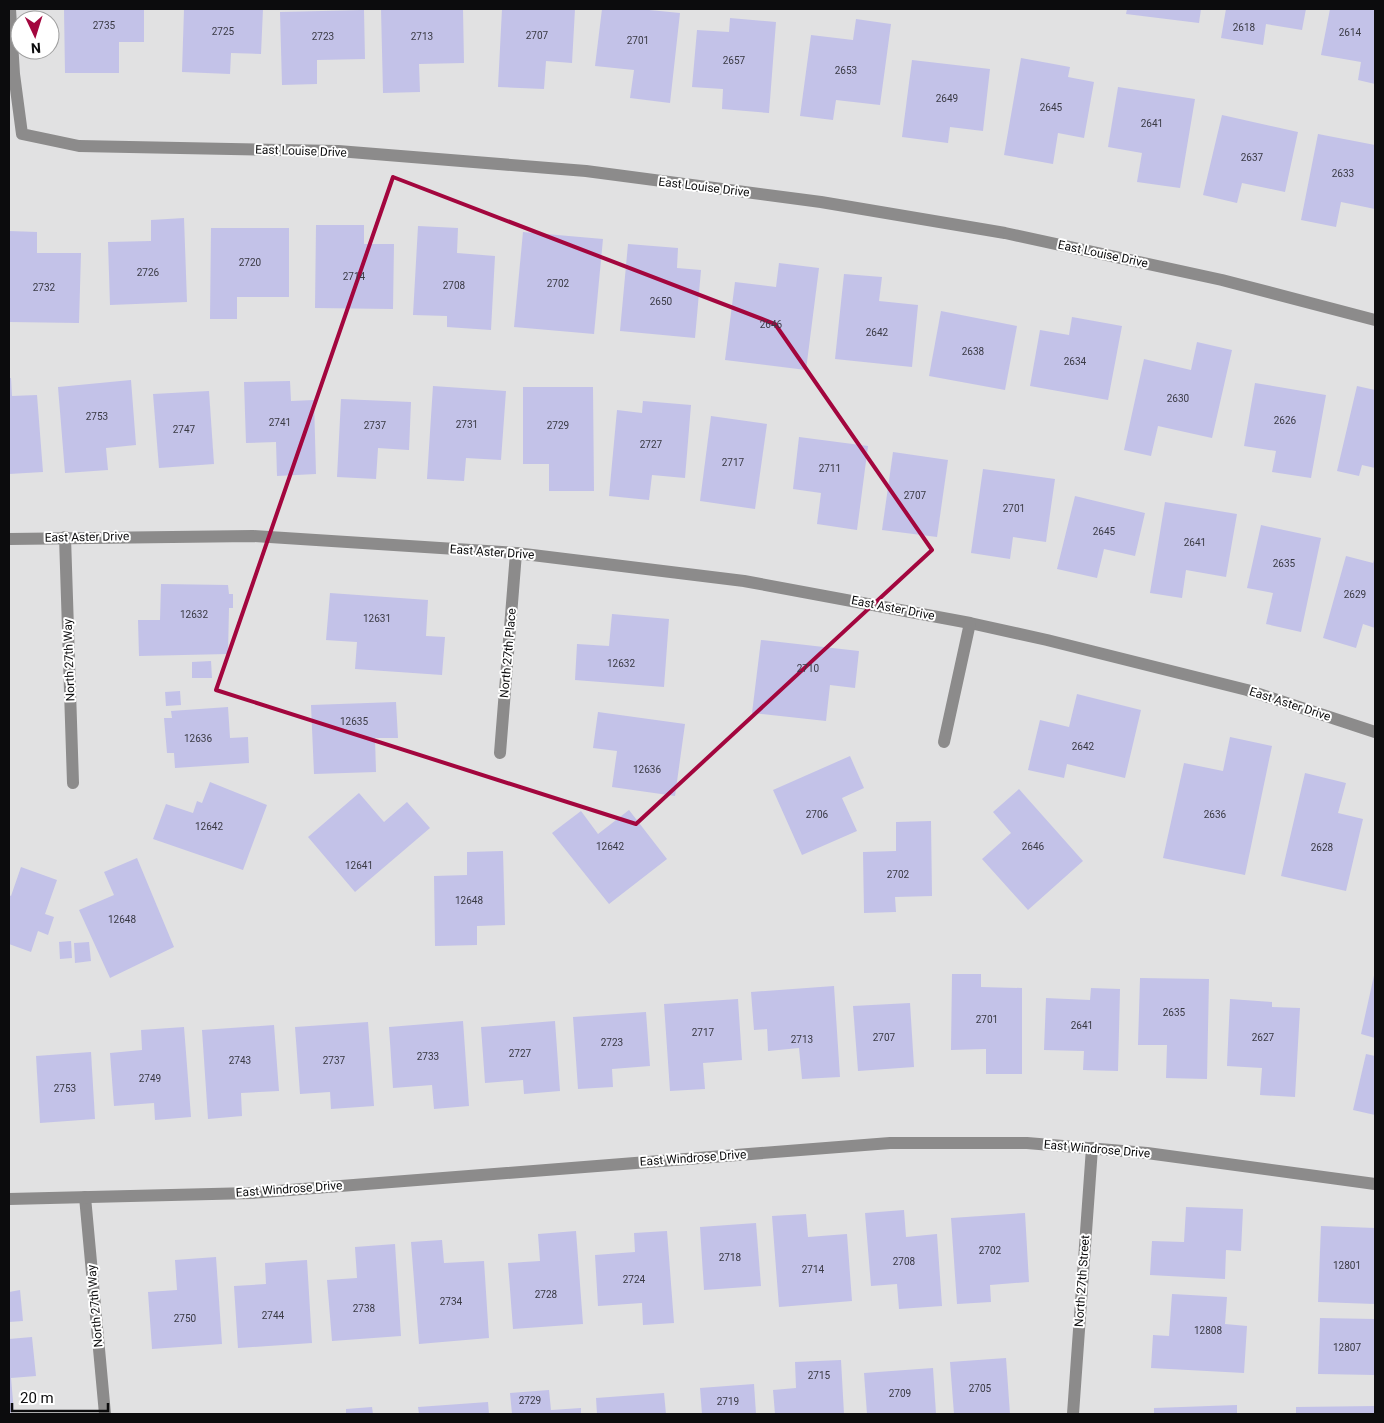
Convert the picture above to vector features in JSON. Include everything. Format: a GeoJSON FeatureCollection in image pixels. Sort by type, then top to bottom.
{"type":"FeatureCollection","features":[{"type":"Feature","properties":{"kind":"street","name":"East Louise Drive"},"geometry":{"type":"LineString","coordinates":[[10,9],[14,74],[22,134],[79,146],[338,151],[576,170],[821,202],[1005,233],[1222,280],[1375,320]]}},
{"type":"Feature","properties":{"kind":"street","name":"East Aster Drive"},"geometry":{"type":"LineString","coordinates":[[9,539],[253,536],[516,553],[744,580],[970,623],[1247,690],[1375,732]]}},
{"type":"Feature","properties":{"kind":"street","name":"North 27th Way"},"geometry":{"type":"LineString","coordinates":[[65,537],[73,783]]}},
{"type":"Feature","properties":{"kind":"street","name":"North 27th Place"},"geometry":{"type":"LineString","coordinates":[[500,753],[516,553]]}},
{"type":"Feature","properties":{"kind":"street"},"geometry":{"type":"LineString","coordinates":[[944,742],[970,623]]}},
{"type":"Feature","properties":{"kind":"street","name":"East Windrose Drive"},"geometry":{"type":"LineString","coordinates":[[9,1199],[252,1192],[890,1143],[1027,1143],[1092,1148],[1147,1153],[1375,1184]]}},
{"type":"Feature","properties":{"kind":"street","name":"North 27th Street"},"geometry":{"type":"LineString","coordinates":[[1073,1414],[1092,1148]]}},
{"type":"Feature","properties":{"kind":"street","name":"North 27th Way"},"geometry":{"type":"LineString","coordinates":[[85,1197],[105,1414]]}},
{"type":"Feature","properties":{"kind":"highlighted area"},"geometry":{"type":"Polygon","coordinates":[[[393,177],[775,324],[932,550],[636,824],[216,690],[393,177]]]}},
{"type":"Feature","properties":{"kind":"building"},"geometry":{"type":"Polygon","coordinates":[[[64,9],[144,9],[144,42],[119,42],[119,73],[65,73],[64,9]]]}},
{"type":"Feature","properties":{"kind":"building"},"geometry":{"type":"Polygon","coordinates":[[[184,9],[263,9],[261,54],[231,53],[230,74],[182,72],[184,9]]]}},
{"type":"Feature","properties":{"kind":"building"},"geometry":{"type":"Polygon","coordinates":[[[381,9],[463,9],[464,63],[419,64],[420,92],[383,93],[381,9]]]}},
{"type":"Feature","properties":{"kind":"building"},"geometry":{"type":"Polygon","coordinates":[[[502,9],[575,9],[572,63],[546,61],[544,89],[498,87],[502,9]]]}},
{"type":"Feature","properties":{"kind":"building"},"geometry":{"type":"Polygon","coordinates":[[[602,9],[639,9],[680,13],[670,103],[630,98],[634,70],[595,66],[602,9]]]}},
{"type":"Feature","properties":{"kind":"building"},"geometry":{"type":"Polygon","coordinates":[[[1127,9],[1201,9],[1199,23],[1126,14],[1127,9]]]}},
{"type":"Feature","properties":{"kind":"building"},"geometry":{"type":"Polygon","coordinates":[[[1226,9],[1306,9],[1302,30],[1266,24],[1263,45],[1221,38],[1226,9]]]}},
{"type":"Feature","properties":{"kind":"building"},"geometry":{"type":"Polygon","coordinates":[[[1330,9],[1375,9],[1375,84],[1358,80],[1361,62],[1321,55],[1330,9]]]}},
{"type":"Feature","properties":{"kind":"building"},"geometry":{"type":"Polygon","coordinates":[[[364,10],[365,59],[317,60],[317,84],[282,85],[280,12],[364,10]]]}},
{"type":"Feature","properties":{"kind":"building"},"geometry":{"type":"Polygon","coordinates":[[[730,18],[776,22],[769,113],[722,109],[723,89],[692,87],[697,30],[729,32],[730,18]]]}},
{"type":"Feature","properties":{"kind":"building"},"geometry":{"type":"Polygon","coordinates":[[[856,19],[891,24],[880,105],[836,100],[833,120],[800,116],[811,35],[853,40],[856,19]]]}},
{"type":"Feature","properties":{"kind":"building"},"geometry":{"type":"Polygon","coordinates":[[[1021,58],[1070,67],[1068,77],[1094,82],[1084,138],[1058,133],[1053,164],[1004,155],[1021,58]]]}},
{"type":"Feature","properties":{"kind":"building"},"geometry":{"type":"Polygon","coordinates":[[[912,60],[990,69],[983,131],[950,127],[948,143],[902,137],[912,60]]]}},
{"type":"Feature","properties":{"kind":"building"},"geometry":{"type":"Polygon","coordinates":[[[1118,87],[1195,99],[1180,188],[1137,182],[1142,153],[1108,147],[1118,87]]]}},
{"type":"Feature","properties":{"kind":"building"},"geometry":{"type":"Polygon","coordinates":[[[1222,115],[1298,132],[1285,192],[1242,183],[1237,203],[1203,195],[1222,115]]]}},
{"type":"Feature","properties":{"kind":"building"},"geometry":{"type":"Polygon","coordinates":[[[1318,134],[1375,145],[1375,209],[1341,202],[1336,227],[1301,220],[1318,134]]]}},
{"type":"Feature","properties":{"kind":"building"},"geometry":{"type":"Polygon","coordinates":[[[184,218],[187,302],[110,305],[108,242],[151,241],[151,220],[184,218]]]}},
{"type":"Feature","properties":{"kind":"building"},"geometry":{"type":"Polygon","coordinates":[[[316,225],[364,225],[364,244],[394,244],[393,309],[315,308],[316,225]]]}},
{"type":"Feature","properties":{"kind":"building"},"geometry":{"type":"Polygon","coordinates":[[[418,226],[458,228],[457,253],[495,256],[491,330],[447,327],[447,316],[413,315],[418,226]]]}},
{"type":"Feature","properties":{"kind":"building"},"geometry":{"type":"Polygon","coordinates":[[[211,228],[289,228],[289,297],[237,297],[237,319],[210,319],[211,228]]]}},
{"type":"Feature","properties":{"kind":"building"},"geometry":{"type":"Polygon","coordinates":[[[9,231],[37,232],[37,253],[81,253],[79,323],[9,322],[9,231]]]}},
{"type":"Feature","properties":{"kind":"building"},"geometry":{"type":"Polygon","coordinates":[[[523,232],[603,239],[594,334],[514,327],[523,232]]]}},
{"type":"Feature","properties":{"kind":"building"},"geometry":{"type":"Polygon","coordinates":[[[628,244],[678,248],[677,268],[701,270],[695,338],[620,331],[628,244]]]}},
{"type":"Feature","properties":{"kind":"building"},"geometry":{"type":"Polygon","coordinates":[[[779,263],[819,268],[806,370],[725,360],[735,282],[776,287],[779,263]]]}},
{"type":"Feature","properties":{"kind":"building"},"geometry":{"type":"Polygon","coordinates":[[[844,274],[882,277],[879,301],[918,305],[912,367],[835,359],[844,274]]]}},
{"type":"Feature","properties":{"kind":"building"},"geometry":{"type":"Polygon","coordinates":[[[941,311],[1017,326],[1005,390],[929,376],[941,311]]]}},
{"type":"Feature","properties":{"kind":"building"},"geometry":{"type":"Polygon","coordinates":[[[1072,317],[1122,326],[1108,400],[1030,386],[1040,330],[1069,335],[1072,317]]]}},
{"type":"Feature","properties":{"kind":"building"},"geometry":{"type":"Polygon","coordinates":[[[1197,342],[1232,350],[1212,438],[1158,426],[1151,456],[1124,450],[1144,359],[1191,370],[1197,342]]]}},
{"type":"Feature","properties":{"kind":"building"},"geometry":{"type":"Polygon","coordinates":[[[9,378],[11,378],[12,396],[37,395],[43,472],[9,474],[9,378]]]}},
{"type":"Feature","properties":{"kind":"building"},"geometry":{"type":"Polygon","coordinates":[[[131,380],[136,445],[106,448],[108,470],[65,473],[58,387],[131,380]]]}},
{"type":"Feature","properties":{"kind":"building"},"geometry":{"type":"Polygon","coordinates":[[[290,381],[291,401],[314,400],[316,474],[277,476],[276,442],[246,443],[244,382],[290,381]]]}},
{"type":"Feature","properties":{"kind":"building"},"geometry":{"type":"Polygon","coordinates":[[[1255,383],[1326,395],[1311,478],[1272,472],[1276,451],[1244,446],[1255,383]]]}},
{"type":"Feature","properties":{"kind":"building"},"geometry":{"type":"Polygon","coordinates":[[[433,386],[506,391],[501,460],[466,458],[464,481],[427,479],[433,386]]]}},
{"type":"Feature","properties":{"kind":"building"},"geometry":{"type":"Polygon","coordinates":[[[1357,386],[1375,390],[1375,468],[1362,465],[1359,476],[1337,471],[1357,386]]]}},
{"type":"Feature","properties":{"kind":"building"},"geometry":{"type":"Polygon","coordinates":[[[523,387],[593,387],[594,491],[549,491],[549,464],[523,464],[523,387]]]}},
{"type":"Feature","properties":{"kind":"building"},"geometry":{"type":"Polygon","coordinates":[[[209,391],[214,464],[159,468],[153,394],[209,391]]]}},
{"type":"Feature","properties":{"kind":"building"},"geometry":{"type":"Polygon","coordinates":[[[341,399],[411,402],[409,450],[378,448],[376,479],[337,477],[341,399]]]}},
{"type":"Feature","properties":{"kind":"building"},"geometry":{"type":"Polygon","coordinates":[[[643,401],[691,405],[685,478],[652,475],[649,500],[609,496],[617,410],[642,413],[643,401]]]}},
{"type":"Feature","properties":{"kind":"building"},"geometry":{"type":"Polygon","coordinates":[[[711,416],[767,424],[755,509],[700,501],[711,416]]]}},
{"type":"Feature","properties":{"kind":"building"},"geometry":{"type":"Polygon","coordinates":[[[799,437],[868,446],[857,530],[817,524],[821,493],[793,489],[799,437]]]}},
{"type":"Feature","properties":{"kind":"building"},"geometry":{"type":"Polygon","coordinates":[[[893,452],[948,460],[937,537],[882,530],[893,452]]]}},
{"type":"Feature","properties":{"kind":"building"},"geometry":{"type":"Polygon","coordinates":[[[983,469],[1055,479],[1046,542],[1013,537],[1010,559],[971,553],[983,469]]]}},
{"type":"Feature","properties":{"kind":"building"},"geometry":{"type":"Polygon","coordinates":[[[1075,496],[1145,513],[1135,556],[1104,549],[1097,578],[1057,569],[1075,496]]]}},
{"type":"Feature","properties":{"kind":"building"},"geometry":{"type":"Polygon","coordinates":[[[1165,502],[1237,514],[1226,577],[1186,570],[1182,598],[1150,593],[1165,502]]]}},
{"type":"Feature","properties":{"kind":"building"},"geometry":{"type":"Polygon","coordinates":[[[1261,525],[1321,538],[1301,632],[1266,624],[1273,593],[1247,588],[1261,525]]]}},
{"type":"Feature","properties":{"kind":"building"},"geometry":{"type":"Polygon","coordinates":[[[1346,556],[1373,563],[1375,556],[1375,628],[1363,624],[1356,648],[1323,638],[1346,556]]]}},
{"type":"Feature","properties":{"kind":"building"},"geometry":{"type":"Polygon","coordinates":[[[161,584],[228,585],[229,594],[233,594],[233,608],[229,608],[228,654],[139,656],[138,620],[160,620],[161,584]]]}},
{"type":"Feature","properties":{"kind":"building"},"geometry":{"type":"Polygon","coordinates":[[[330,593],[428,600],[426,636],[445,637],[442,675],[355,669],[357,642],[326,640],[330,593]]]}},
{"type":"Feature","properties":{"kind":"building"},"geometry":{"type":"Polygon","coordinates":[[[612,614],[669,619],[664,687],[575,680],[577,644],[609,646],[612,614]]]}},
{"type":"Feature","properties":{"kind":"building"},"geometry":{"type":"Polygon","coordinates":[[[761,640],[859,651],[855,688],[830,685],[826,721],[752,713],[761,640]]]}},
{"type":"Feature","properties":{"kind":"building"},"geometry":{"type":"Polygon","coordinates":[[[211,661],[212,678],[192,678],[192,662],[211,661]]]}},
{"type":"Feature","properties":{"kind":"building"},"geometry":{"type":"Polygon","coordinates":[[[180,691],[181,705],[166,706],[165,692],[180,691]]]}},
{"type":"Feature","properties":{"kind":"building"},"geometry":{"type":"Polygon","coordinates":[[[1077,694],[1141,710],[1125,778],[1067,764],[1064,778],[1028,770],[1040,720],[1069,727],[1077,694]]]}},
{"type":"Feature","properties":{"kind":"building"},"geometry":{"type":"Polygon","coordinates":[[[396,702],[398,738],[375,738],[376,772],[314,774],[311,705],[396,702]]]}},
{"type":"Feature","properties":{"kind":"building"},"geometry":{"type":"Polygon","coordinates":[[[228,707],[230,738],[248,737],[249,763],[175,768],[174,753],[167,753],[164,718],[172,718],[171,711],[228,707]]]}},
{"type":"Feature","properties":{"kind":"building"},"geometry":{"type":"Polygon","coordinates":[[[598,712],[685,724],[675,796],[612,787],[617,751],[593,748],[598,712]]]}},
{"type":"Feature","properties":{"kind":"building"},"geometry":{"type":"Polygon","coordinates":[[[1230,737],[1272,746],[1245,875],[1163,858],[1184,763],[1223,771],[1230,737]]]}},
{"type":"Feature","properties":{"kind":"building"},"geometry":{"type":"Polygon","coordinates":[[[850,756],[864,788],[842,798],[857,831],[802,855],[773,790],[850,756]]]}},
{"type":"Feature","properties":{"kind":"building"},"geometry":{"type":"Polygon","coordinates":[[[1305,773],[1346,783],[1338,813],[1363,819],[1346,891],[1281,876],[1305,773]]]}},
{"type":"Feature","properties":{"kind":"building"},"geometry":{"type":"Polygon","coordinates":[[[210,782],[267,805],[243,870],[153,839],[166,804],[193,813],[197,801],[202,803],[210,782]]]}},
{"type":"Feature","properties":{"kind":"building"},"geometry":{"type":"Polygon","coordinates":[[[1019,789],[1083,861],[1028,910],[982,859],[1011,833],[993,812],[1019,789]]]}},
{"type":"Feature","properties":{"kind":"building"},"geometry":{"type":"Polygon","coordinates":[[[359,793],[384,822],[407,802],[430,828],[355,892],[308,837],[359,793]]]}},
{"type":"Feature","properties":{"kind":"building"},"geometry":{"type":"Polygon","coordinates":[[[629,810],[667,859],[609,904],[552,833],[581,811],[598,834],[629,810]]]}},
{"type":"Feature","properties":{"kind":"building"},"geometry":{"type":"Polygon","coordinates":[[[931,821],[932,896],[895,897],[896,912],[864,913],[863,852],[896,851],[896,822],[931,821]]]}},
{"type":"Feature","properties":{"kind":"building"},"geometry":{"type":"Polygon","coordinates":[[[503,851],[505,925],[477,926],[477,945],[435,946],[434,876],[467,875],[467,852],[503,851]]]}},
{"type":"Feature","properties":{"kind":"building"},"geometry":{"type":"Polygon","coordinates":[[[137,858],[174,947],[110,978],[79,910],[114,895],[104,872],[137,858]]]}},
{"type":"Feature","properties":{"kind":"building"},"geometry":{"type":"Polygon","coordinates":[[[21,867],[57,880],[45,914],[54,917],[48,935],[38,931],[31,952],[9,944],[9,895],[11,896],[21,867]]]}},
{"type":"Feature","properties":{"kind":"building"},"geometry":{"type":"Polygon","coordinates":[[[71,941],[72,958],[60,959],[59,942],[71,941]]]}},
{"type":"Feature","properties":{"kind":"building"},"geometry":{"type":"Polygon","coordinates":[[[89,942],[91,961],[75,963],[74,943],[89,942]]]}},
{"type":"Feature","properties":{"kind":"building"},"geometry":{"type":"Polygon","coordinates":[[[1375,971],[1375,1038],[1361,1034],[1375,971]]]}},
{"type":"Feature","properties":{"kind":"building"},"geometry":{"type":"Polygon","coordinates":[[[952,974],[981,974],[981,987],[1022,988],[1022,1074],[986,1074],[986,1049],[951,1050],[952,974]]]}},
{"type":"Feature","properties":{"kind":"building"},"geometry":{"type":"Polygon","coordinates":[[[1140,978],[1209,979],[1207,1079],[1166,1078],[1167,1045],[1138,1045],[1140,978]]]}},
{"type":"Feature","properties":{"kind":"building"},"geometry":{"type":"Polygon","coordinates":[[[834,986],[840,1077],[802,1079],[799,1048],[768,1051],[767,1029],[754,1030],[751,992],[834,986]]]}},
{"type":"Feature","properties":{"kind":"building"},"geometry":{"type":"Polygon","coordinates":[[[1091,988],[1120,989],[1118,1071],[1083,1070],[1084,1051],[1044,1050],[1046,998],[1090,1000],[1091,988]]]}},
{"type":"Feature","properties":{"kind":"building"},"geometry":{"type":"Polygon","coordinates":[[[738,999],[742,1060],[703,1063],[705,1089],[670,1091],[664,1004],[738,999]]]}},
{"type":"Feature","properties":{"kind":"building"},"geometry":{"type":"Polygon","coordinates":[[[1230,999],[1272,1002],[1272,1007],[1300,1008],[1295,1097],[1260,1095],[1262,1068],[1227,1066],[1230,999]]]}},
{"type":"Feature","properties":{"kind":"building"},"geometry":{"type":"Polygon","coordinates":[[[910,1003],[914,1067],[858,1071],[853,1006],[910,1003]]]}},
{"type":"Feature","properties":{"kind":"building"},"geometry":{"type":"Polygon","coordinates":[[[646,1012],[650,1066],[612,1069],[613,1087],[578,1089],[573,1017],[646,1012]]]}},
{"type":"Feature","properties":{"kind":"building"},"geometry":{"type":"Polygon","coordinates":[[[463,1021],[469,1106],[434,1109],[432,1085],[393,1088],[389,1027],[463,1021]]]}},
{"type":"Feature","properties":{"kind":"building"},"geometry":{"type":"Polygon","coordinates":[[[555,1021],[560,1091],[524,1094],[523,1080],[485,1083],[481,1027],[555,1021]]]}},
{"type":"Feature","properties":{"kind":"building"},"geometry":{"type":"Polygon","coordinates":[[[368,1022],[374,1106],[331,1109],[330,1092],[300,1094],[295,1027],[368,1022]]]}},
{"type":"Feature","properties":{"kind":"building"},"geometry":{"type":"Polygon","coordinates":[[[274,1025],[279,1091],[241,1093],[242,1116],[208,1119],[202,1030],[274,1025]]]}},
{"type":"Feature","properties":{"kind":"building"},"geometry":{"type":"Polygon","coordinates":[[[184,1027],[191,1117],[155,1120],[154,1103],[114,1106],[110,1053],[142,1050],[141,1030],[184,1027]]]}},
{"type":"Feature","properties":{"kind":"building"},"geometry":{"type":"Polygon","coordinates":[[[91,1052],[95,1119],[40,1123],[36,1056],[91,1052]]]}},
{"type":"Feature","properties":{"kind":"building"},"geometry":{"type":"Polygon","coordinates":[[[1366,1054],[1375,1056],[1375,1115],[1353,1110],[1366,1054]]]}},
{"type":"Feature","properties":{"kind":"building"},"geometry":{"type":"Polygon","coordinates":[[[1186,1207],[1243,1209],[1241,1251],[1226,1250],[1225,1279],[1150,1275],[1152,1241],[1184,1242],[1186,1207]]]}},
{"type":"Feature","properties":{"kind":"building"},"geometry":{"type":"Polygon","coordinates":[[[904,1210],[906,1237],[937,1234],[942,1306],[899,1309],[897,1284],[871,1286],[865,1213],[904,1210]]]}},
{"type":"Feature","properties":{"kind":"building"},"geometry":{"type":"Polygon","coordinates":[[[1025,1213],[1029,1282],[990,1285],[991,1302],[957,1304],[951,1218],[1025,1213]]]}},
{"type":"Feature","properties":{"kind":"building"},"geometry":{"type":"Polygon","coordinates":[[[806,1214],[808,1237],[847,1234],[852,1301],[779,1307],[772,1216],[806,1214]]]}},
{"type":"Feature","properties":{"kind":"building"},"geometry":{"type":"Polygon","coordinates":[[[756,1223],[761,1286],[704,1290],[700,1227],[756,1223]]]}},
{"type":"Feature","properties":{"kind":"building"},"geometry":{"type":"Polygon","coordinates":[[[1321,1226],[1375,1228],[1375,1304],[1318,1302],[1321,1226]]]}},
{"type":"Feature","properties":{"kind":"building"},"geometry":{"type":"Polygon","coordinates":[[[576,1231],[583,1324],[513,1329],[508,1263],[540,1261],[538,1234],[576,1231]]]}},
{"type":"Feature","properties":{"kind":"building"},"geometry":{"type":"Polygon","coordinates":[[[667,1231],[674,1323],[643,1325],[642,1303],[598,1306],[595,1255],[635,1252],[634,1233],[667,1231]]]}},
{"type":"Feature","properties":{"kind":"building"},"geometry":{"type":"Polygon","coordinates":[[[442,1240],[444,1263],[484,1261],[489,1338],[419,1344],[411,1242],[442,1240]]]}},
{"type":"Feature","properties":{"kind":"building"},"geometry":{"type":"Polygon","coordinates":[[[395,1244],[401,1336],[332,1341],[327,1280],[357,1278],[355,1247],[395,1244]]]}},
{"type":"Feature","properties":{"kind":"building"},"geometry":{"type":"Polygon","coordinates":[[[216,1257],[222,1344],[152,1349],[148,1292],[177,1290],[175,1260],[216,1257]]]}},
{"type":"Feature","properties":{"kind":"building"},"geometry":{"type":"Polygon","coordinates":[[[307,1260],[312,1343],[238,1348],[234,1286],[266,1284],[265,1263],[307,1260]]]}},
{"type":"Feature","properties":{"kind":"building"},"geometry":{"type":"Polygon","coordinates":[[[20,1290],[23,1321],[9,1322],[9,1292],[20,1290]]]}},
{"type":"Feature","properties":{"kind":"building"},"geometry":{"type":"Polygon","coordinates":[[[1172,1294],[1227,1297],[1225,1324],[1247,1326],[1244,1373],[1151,1368],[1153,1335],[1169,1336],[1172,1294]]]}},
{"type":"Feature","properties":{"kind":"building"},"geometry":{"type":"Polygon","coordinates":[[[1320,1318],[1375,1319],[1375,1375],[1318,1374],[1320,1318]]]}},
{"type":"Feature","properties":{"kind":"building"},"geometry":{"type":"Polygon","coordinates":[[[32,1337],[36,1376],[11,1378],[14,1412],[9,1413],[9,1339],[32,1337]]]}},
{"type":"Feature","properties":{"kind":"building"},"geometry":{"type":"Polygon","coordinates":[[[1006,1358],[1010,1414],[954,1414],[950,1362],[1006,1358]]]}},
{"type":"Feature","properties":{"kind":"building"},"geometry":{"type":"Polygon","coordinates":[[[841,1360],[844,1414],[775,1414],[773,1390],[796,1388],[795,1362],[841,1360]]]}},
{"type":"Feature","properties":{"kind":"building"},"geometry":{"type":"Polygon","coordinates":[[[933,1368],[936,1414],[867,1414],[864,1373],[933,1368]]]}},
{"type":"Feature","properties":{"kind":"building"},"geometry":{"type":"Polygon","coordinates":[[[754,1384],[756,1414],[702,1414],[700,1388],[754,1384]]]}},
{"type":"Feature","properties":{"kind":"building"},"geometry":{"type":"Polygon","coordinates":[[[549,1390],[551,1410],[581,1408],[581,1414],[512,1414],[510,1393],[549,1390]]]}},
{"type":"Feature","properties":{"kind":"building"},"geometry":{"type":"Polygon","coordinates":[[[664,1393],[666,1414],[597,1414],[596,1398],[664,1393]]]}},
{"type":"Feature","properties":{"kind":"building"},"geometry":{"type":"Polygon","coordinates":[[[488,1402],[489,1414],[419,1414],[418,1407],[488,1402]]]}},
{"type":"Feature","properties":{"kind":"building"},"geometry":{"type":"Polygon","coordinates":[[[1237,1405],[1237,1414],[1154,1414],[1154,1408],[1237,1405]]]}},
{"type":"Feature","properties":{"kind":"building"},"geometry":{"type":"Polygon","coordinates":[[[1375,1406],[1375,1414],[1296,1414],[1296,1407],[1375,1406]]]}},
{"type":"Feature","properties":{"kind":"building"},"geometry":{"type":"Polygon","coordinates":[[[372,1407],[373,1414],[346,1414],[346,1409],[372,1407]]]}}]}
